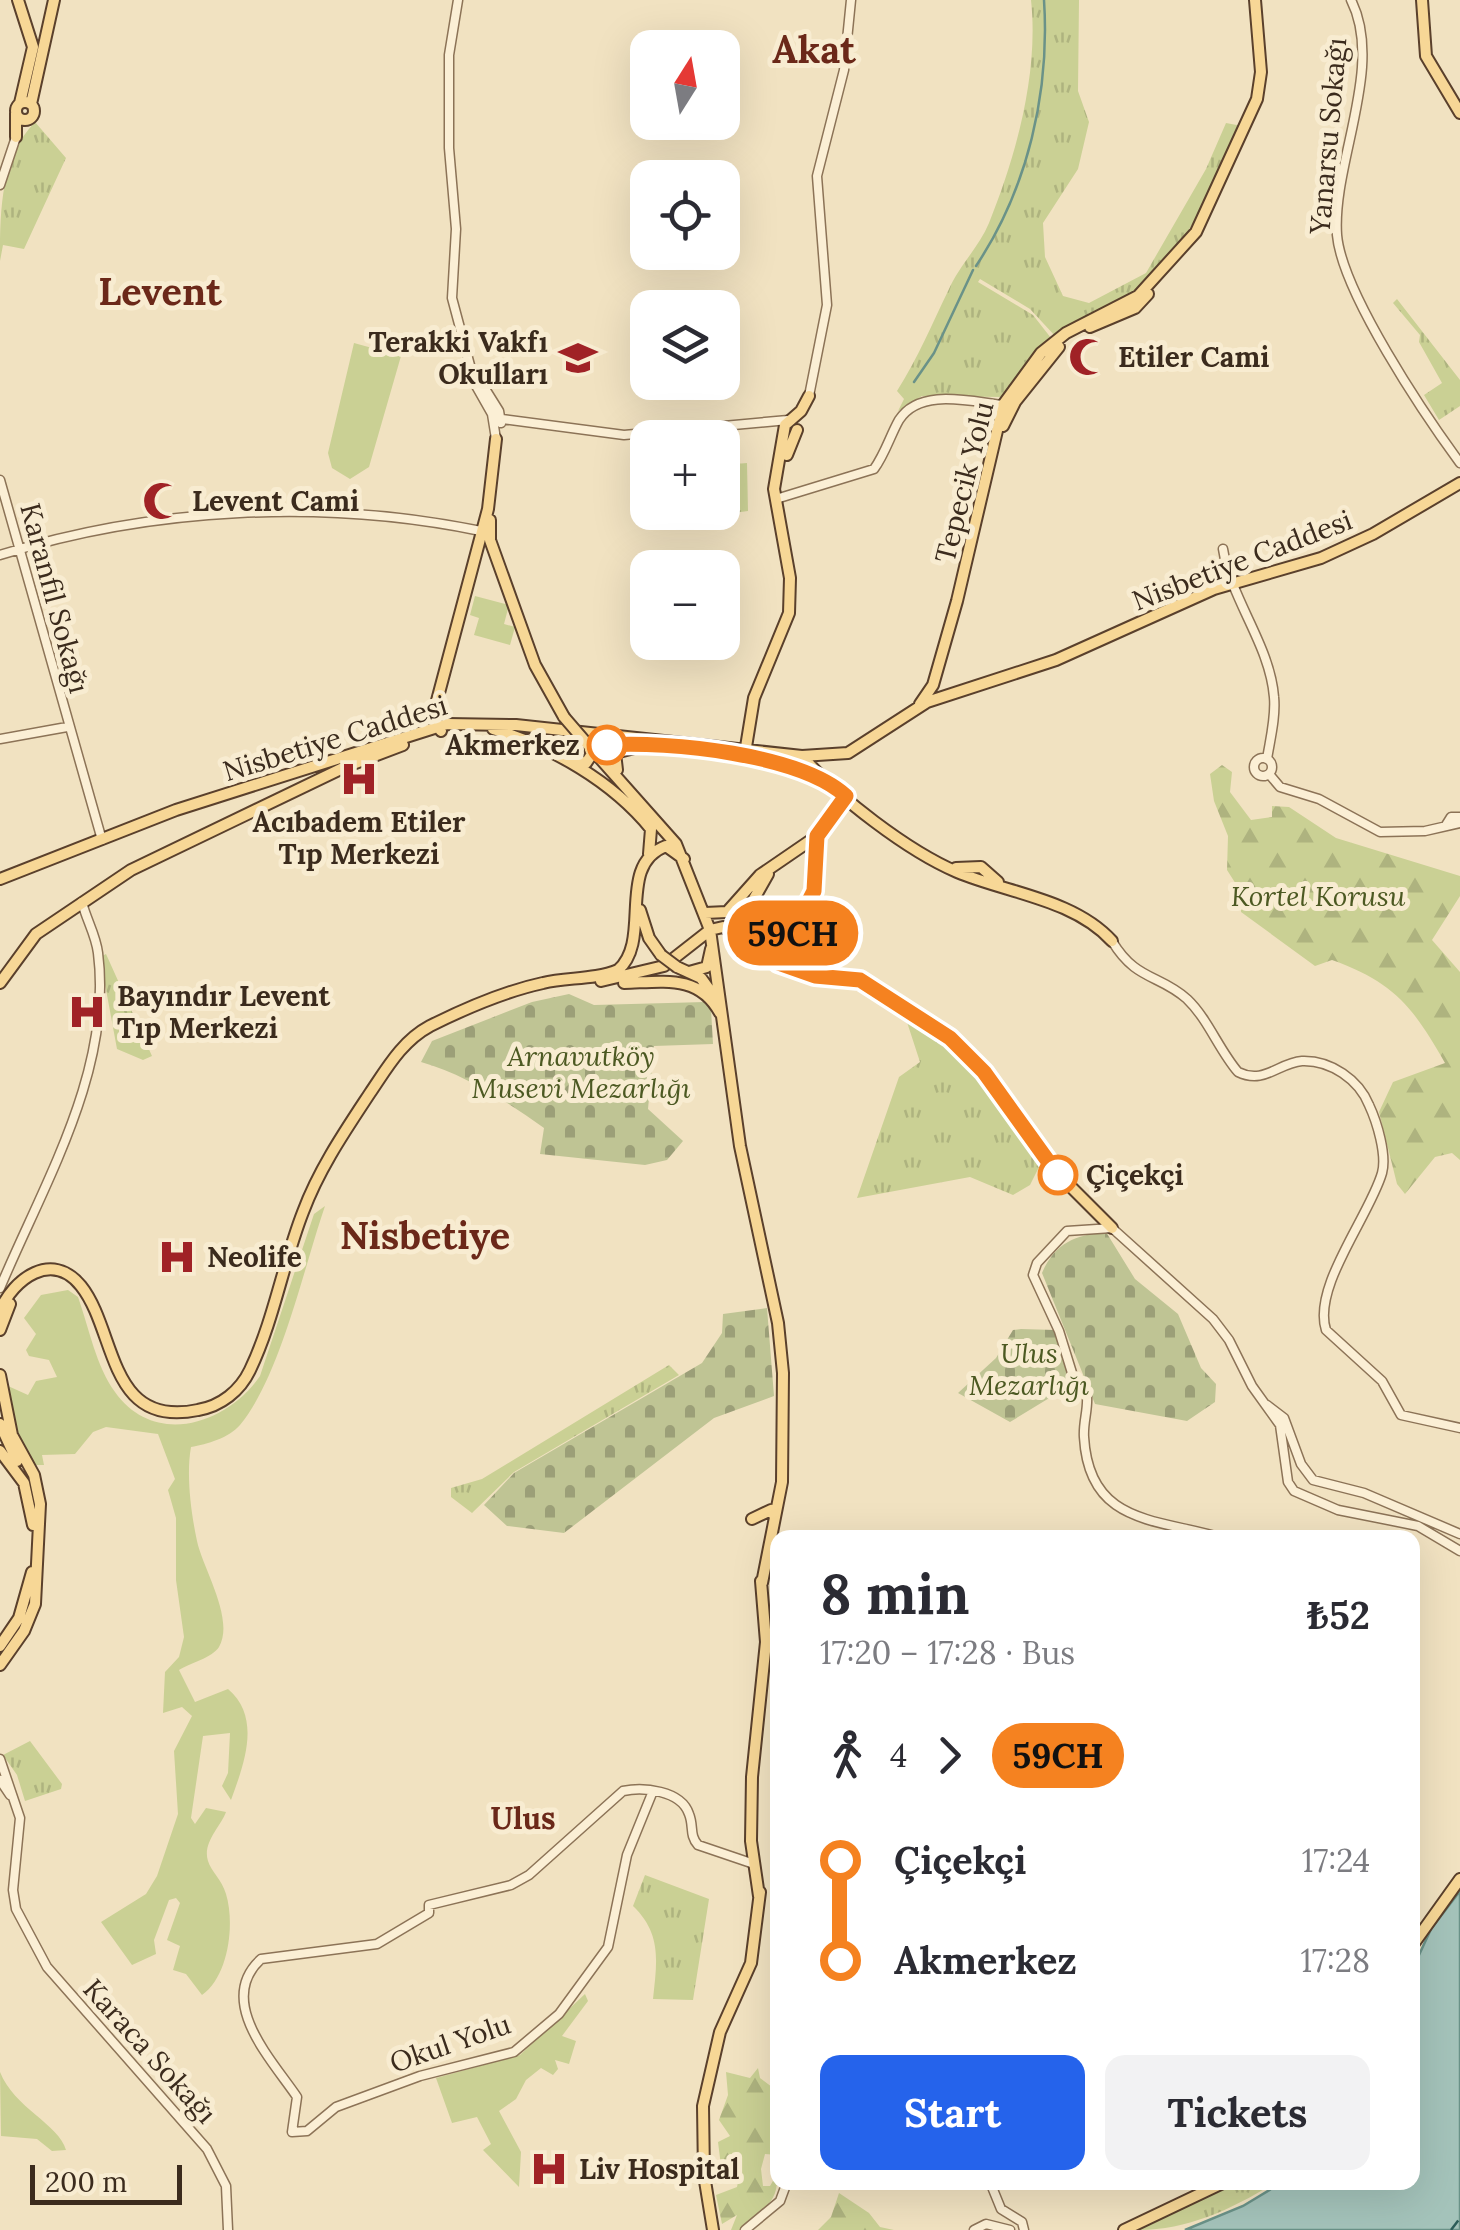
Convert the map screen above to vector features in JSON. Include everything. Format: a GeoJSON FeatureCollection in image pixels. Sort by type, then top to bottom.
{"type":"FeatureCollection","features":[{"type":"Feature","properties":{"kind":"main road"},"geometry":{"type":"LineString","coordinates":[[16,137],[30,118],[21,118],[34,47],[18,0]]}},
{"type":"Feature","properties":{"kind":"main road"},"geometry":{"type":"LineString","coordinates":[[16,137],[54,0]]}},
{"type":"Feature","properties":{"kind":"main road","name":"Tepecik Yolu"},"geometry":{"type":"LineString","coordinates":[[916,712],[933,685],[965,587],[1009,403],[1052,348],[1138,296],[1184,252],[1248,119],[1261,72],[1255,0]]}},
{"type":"Feature","properties":{"kind":"main road"},"geometry":{"type":"LineString","coordinates":[[1422,0],[1426,56],[1460,113]]}},
{"type":"Feature","properties":{"kind":"main road"},"geometry":{"type":"LineString","coordinates":[[784,495],[787,424],[809,396]]}},
{"type":"Feature","properties":{"kind":"main road"},"geometry":{"type":"LineString","coordinates":[[748,753],[757,694],[789,613],[790,578],[778,513],[797,429],[809,396]]}},
{"type":"Feature","properties":{"kind":"main road"},"geometry":{"type":"LineString","coordinates":[[787,424],[797,429]]}},
{"type":"Feature","properties":{"kind":"main road"},"geometry":{"type":"LineString","coordinates":[[0,983],[31,938],[131,870],[284,796],[436,731],[436,698],[485,532],[496,439]]}},
{"type":"Feature","properties":{"kind":"main road","name":"Nisbetiye Caddesi"},"geometry":{"type":"LineString","coordinates":[[825,772],[872,746],[934,697],[1035,668],[1231,583],[1326,555],[1373,534],[1460,483]]}},
{"type":"Feature","properties":{"kind":"main road"},"geometry":{"type":"LineString","coordinates":[[485,532],[526,641],[564,717],[591,740]]}},
{"type":"Feature","properties":{"kind":"main road"},"geometry":{"type":"LineString","coordinates":[[474,561],[480,552],[489,552],[502,574]]}},
{"type":"Feature","properties":{"kind":"main road","name":"Tepecik Yolu"},"geometry":{"type":"LineString","coordinates":[[934,697],[955,617]]}},
{"type":"Feature","properties":{"kind":"main road"},"geometry":{"type":"LineString","coordinates":[[526,641],[569,715],[664,830]]}},
{"type":"Feature","properties":{"kind":"main road","name":"Nisbetiye Caddesi"},"geometry":{"type":"LineString","coordinates":[[436,731],[493,729],[748,753],[801,762],[848,752],[916,712],[1017,679],[1035,668]]}},
{"type":"Feature","properties":{"kind":"main road"},"geometry":{"type":"LineString","coordinates":[[416,734],[436,698]]}},
{"type":"Feature","properties":{"kind":"main road","name":"Nisbetiye Caddesi"},"geometry":{"type":"LineString","coordinates":[[0,879],[232,793],[436,731],[493,723],[591,740],[748,753],[801,762]]}},
{"type":"Feature","properties":{"kind":"main road"},"geometry":{"type":"LineString","coordinates":[[493,729],[534,739],[581,764],[589,760],[591,740]]}},
{"type":"Feature","properties":{"kind":"main road"},"geometry":{"type":"LineString","coordinates":[[0,1311],[13,1285],[26,1274],[46,1270],[62,1273],[84,1292],[110,1361],[133,1393],[159,1408],[181,1412],[201,1410],[230,1396],[252,1368],[318,1177],[401,1048],[427,1028],[530,986],[618,970],[636,943],[634,900],[649,860],[653,832],[621,795],[532,743],[493,729]]}},
{"type":"Feature","properties":{"kind":"main road"},"geometry":{"type":"LineString","coordinates":[[642,746],[618,751],[613,762],[684,859],[704,908],[741,1142],[774,1310],[782,1388],[781,1467],[762,1584],[766,1642],[752,1777],[752,1868],[758,1896],[751,1963],[716,2051],[705,2121],[717,2230]]}},
{"type":"Feature","properties":{"kind":"main road"},"geometry":{"type":"LineString","coordinates":[[801,762],[825,772],[862,810],[946,866],[978,875],[1089,922],[1112,941]]}},
{"type":"Feature","properties":{"kind":"main road"},"geometry":{"type":"LineString","coordinates":[[284,796],[280,786],[285,776]]}},
{"type":"Feature","properties":{"kind":"main road"},"geometry":{"type":"LineString","coordinates":[[232,793],[239,807],[236,820]]}},
{"type":"Feature","properties":{"kind":"main road"},"geometry":{"type":"LineString","coordinates":[[704,908],[727,912],[754,880],[817,836],[846,796]]}},
{"type":"Feature","properties":{"kind":"main road"},"geometry":{"type":"LineString","coordinates":[[832,815],[862,810]]}},
{"type":"Feature","properties":{"kind":"main road"},"geometry":{"type":"LineString","coordinates":[[773,958],[791,936],[814,891],[817,836]]}},
{"type":"Feature","properties":{"kind":"main road"},"geometry":{"type":"LineString","coordinates":[[649,860],[666,846],[684,859]]}},
{"type":"Feature","properties":{"kind":"main road"},"geometry":{"type":"LineString","coordinates":[[741,938],[744,914],[768,874],[788,856]]}},
{"type":"Feature","properties":{"kind":"main road"},"geometry":{"type":"LineString","coordinates":[[639,884],[644,929],[661,955],[710,988],[725,1034]]}},
{"type":"Feature","properties":{"kind":"main road"},"geometry":{"type":"LineString","coordinates":[[694,945],[702,932],[704,908]]}},
{"type":"Feature","properties":{"kind":"main road"},"geometry":{"type":"LineString","coordinates":[[682,969],[707,967],[711,936],[718,925],[773,958],[815,976],[860,980],[950,1038],[984,1072],[1047,1163],[1112,1228]]}},
{"type":"Feature","properties":{"kind":"main road"},"geometry":{"type":"LineString","coordinates":[[0,1330],[22,1285],[36,1277],[59,1278],[78,1292],[110,1374],[138,1404],[180,1418],[222,1408],[246,1388],[257,1371],[303,1228],[329,1170],[408,1048],[426,1034],[520,995],[645,974],[711,936]]}},
{"type":"Feature","properties":{"kind":"main road"},"geometry":{"type":"LineString","coordinates":[[588,982],[686,982],[705,992],[720,1014]]}},
{"type":"Feature","properties":{"kind":"main road"},"geometry":{"type":"LineString","coordinates":[[0,1375],[12,1435],[36,1482],[38,1517],[35,1604],[20,1638],[0,1665]]}},
{"type":"Feature","properties":{"kind":"main road"},"geometry":{"type":"LineString","coordinates":[[0,1424],[30,1484],[38,1517]]}},
{"type":"Feature","properties":{"kind":"main road"},"geometry":{"type":"LineString","coordinates":[[0,1451],[24,1484],[33,1536],[29,1592],[0,1646]]}},
{"type":"Feature","properties":{"kind":"main road"},"geometry":{"type":"LineString","coordinates":[[1420,1924],[1460,1871]]}},
{"type":"Feature","properties":{"kind":"main road"},"geometry":{"type":"LineString","coordinates":[[1420,1935],[1460,1879]]}},
{"type":"Feature","properties":{"kind":"main road"},"geometry":{"type":"LineString","coordinates":[[1124,2230],[1201,2190]]}},
{"type":"Feature","properties":{"kind":"main road"},"geometry":{"type":"LineString","coordinates":[[1172,2205],[1207,2190]]}},
{"type":"Feature","properties":{"kind":"street"},"geometry":{"type":"LineString","coordinates":[[458,0],[448,55],[449,148],[456,229],[452,298],[475,384],[492,414],[496,439]]}},
{"type":"Feature","properties":{"kind":"street"},"geometry":{"type":"LineString","coordinates":[[809,396],[826,305],[817,176],[844,70],[851,0]]}},
{"type":"Feature","properties":{"kind":"street","name":"Yanarsu Sokağı"},"geometry":{"type":"LineString","coordinates":[[1351,0],[1360,20],[1354,122],[1338,200],[1341,259],[1403,376],[1460,464]]}},
{"type":"Feature","properties":{"kind":"street"},"geometry":{"type":"LineString","coordinates":[[0,185],[16,137]]}},
{"type":"Feature","properties":{"kind":"street"},"geometry":{"type":"LineString","coordinates":[[469,357],[502,419],[496,439]]}},
{"type":"Feature","properties":{"kind":"street"},"geometry":{"type":"LineString","coordinates":[[784,495],[874,469],[901,417],[911,408],[947,399],[1009,403]]}},
{"type":"Feature","properties":{"kind":"street"},"geometry":{"type":"LineString","coordinates":[[502,419],[624,435],[787,424]]}},
{"type":"Feature","properties":{"kind":"street","name":"Karanfil Sokağı"},"geometry":{"type":"LineString","coordinates":[[0,480],[99,841]]}},
{"type":"Feature","properties":{"kind":"street"},"geometry":{"type":"LineString","coordinates":[[0,555],[136,525],[251,513],[340,513],[485,532]]}},
{"type":"Feature","properties":{"kind":"street"},"geometry":{"type":"LineString","coordinates":[[1223,549],[1231,583],[1273,689],[1269,774]]}},
{"type":"Feature","properties":{"kind":"street"},"geometry":{"type":"LineString","coordinates":[[0,739],[67,727]]}},
{"type":"Feature","properties":{"kind":"street"},"geometry":{"type":"LineString","coordinates":[[1267,759],[1257,761],[1255,768],[1261,776],[1269,774]]}},
{"type":"Feature","properties":{"kind":"street"},"geometry":{"type":"LineString","coordinates":[[1269,774],[1280,787],[1319,799],[1380,832],[1426,832],[1446,825],[1451,817],[1460,820]]}},
{"type":"Feature","properties":{"kind":"street"},"geometry":{"type":"LineString","coordinates":[[0,1288],[88,1073],[99,1026],[96,942],[82,902]]}},
{"type":"Feature","properties":{"kind":"street"},"geometry":{"type":"LineString","coordinates":[[69,910],[85,918],[98,971]]}},
{"type":"Feature","properties":{"kind":"street"},"geometry":{"type":"LineString","coordinates":[[1112,941],[1152,980],[1182,995],[1194,1006],[1238,1072],[1250,1078],[1269,1075],[1299,1061],[1316,1062],[1346,1076],[1362,1090],[1371,1108],[1382,1170],[1337,1270],[1323,1322],[1326,1330],[1382,1381],[1401,1415],[1460,1428]]}},
{"type":"Feature","properties":{"kind":"street"},"geometry":{"type":"LineString","coordinates":[[1186,1530],[1132,1518],[1097,1486],[1084,1438],[1087,1404],[1077,1386],[1060,1331],[1033,1275],[1037,1263],[1067,1232],[1112,1228],[1212,1319],[1280,1425],[1288,1482],[1302,1498],[1408,1523],[1456,1549]]}},
{"type":"Feature","properties":{"kind":"street"},"geometry":{"type":"LineString","coordinates":[[1267,1405],[1284,1418],[1301,1464],[1313,1480],[1364,1493],[1460,1534]]}},
{"type":"Feature","properties":{"kind":"street"},"geometry":{"type":"LineString","coordinates":[[0,1758],[2,1775]]}},
{"type":"Feature","properties":{"kind":"street","name":"Karaca Sokağı"},"geometry":{"type":"LineString","coordinates":[[2,1775],[20,1812],[12,1890],[16,1909],[47,1967],[207,2149],[226,2186],[228,2230]]}},
{"type":"Feature","properties":{"kind":"street","name":"Okul Yolu"},"geometry":{"type":"LineString","coordinates":[[623,1791],[652,1791],[627,1855],[608,1948],[560,2014],[514,2052],[420,2076],[336,2107],[307,2131],[292,2132],[297,2097],[246,2021],[243,2002],[252,1967],[273,1956],[377,1944],[430,1914],[429,1905],[510,1885],[542,1864],[623,1791]]}},
{"type":"Feature","properties":{"kind":"street"},"geometry":{"type":"LineString","coordinates":[[652,1791],[681,1802],[689,1812],[692,1838],[698,1846],[752,1868]]}},
{"type":"Feature","properties":{"kind":"street"},"geometry":{"type":"LineString","coordinates":[[747,2229],[780,2201],[784,2190]]}},
{"type":"Feature","properties":{"kind":"street"},"geometry":{"type":"LineString","coordinates":[[993,2190],[1001,2209],[1022,2222],[1024,2230]]}},
{"type":"Feature","properties":{"kind":"street"},"geometry":{"type":"LineString","coordinates":[[976,2228],[1010,2230]]}},
{"type":"Feature","properties":{"kind":"green space"},"geometry":{"type":"Polygon","coordinates":[[[1031,0],[1079,0],[1078,91],[1089,122],[1078,169],[1043,223],[1045,257],[1063,296],[1089,303],[1146,273],[1206,169],[1226,123],[1242,126],[1191,227],[1152,275],[1096,316],[1056,337],[1030,309],[980,279],[978,282],[1033,315],[1051,338],[1032,354],[1001,397],[922,396],[898,411],[904,399],[897,391],[953,281],[985,232],[1008,170],[1023,114],[1032,56],[1031,0]]]}},
{"type":"Feature","properties":{"kind":"green space"},"geometry":{"type":"Polygon","coordinates":[[[35,122],[66,158],[24,249],[3,245],[0,261],[4,187],[15,152],[35,122]]]}},
{"type":"Feature","properties":{"kind":"green space"},"geometry":{"type":"Polygon","coordinates":[[[1397,299],[1460,380],[1460,406],[1439,420],[1424,395],[1442,383],[1419,342],[1420,335],[1393,303],[1397,299]]]}},
{"type":"Feature","properties":{"kind":"green space"},"geometry":{"type":"Polygon","coordinates":[[[354,343],[401,356],[369,467],[350,479],[332,468],[328,453],[354,343]]]}},
{"type":"Feature","properties":{"kind":"green space"},"geometry":{"type":"Polygon","coordinates":[[[747,463],[748,511],[740,512],[740,464],[747,463]]]}},
{"type":"Feature","properties":{"kind":"green space"},"geometry":{"type":"Polygon","coordinates":[[[475,596],[509,605],[504,624],[515,627],[510,645],[474,635],[479,618],[470,615],[475,596]]]}},
{"type":"Feature","properties":{"kind":"green space","name":"Kortel Korusu"},"geometry":{"type":"Polygon","coordinates":[[[1222,765],[1232,772],[1230,792],[1251,820],[1272,817],[1272,806],[1289,807],[1336,838],[1460,876],[1460,896],[1432,940],[1460,972],[1460,1160],[1452,1153],[1435,1157],[1405,1194],[1397,1184],[1379,1112],[1393,1082],[1445,1063],[1423,1026],[1387,987],[1332,960],[1315,966],[1241,912],[1241,892],[1227,870],[1228,836],[1214,801],[1210,774],[1222,765]]]}},
{"type":"Feature","properties":{"kind":"green space"},"geometry":{"type":"Polygon","coordinates":[[[106,954],[152,1056],[143,1060],[117,1049],[100,957],[106,954]]]}},
{"type":"Feature","properties":{"kind":"green space","name":"Arnavutköy Musevi Mezarlığı"},"geometry":{"type":"Polygon","coordinates":[[[569,994],[594,1005],[705,1002],[711,1009],[713,1044],[654,1046],[648,1109],[683,1141],[667,1160],[645,1165],[540,1154],[544,1128],[485,1090],[421,1062],[432,1041],[532,1002],[569,994]]]}},
{"type":"Feature","properties":{"kind":"green space"},"geometry":{"type":"Polygon","coordinates":[[[908,1013],[968,1064],[1011,1117],[1041,1163],[1030,1185],[1013,1195],[970,1177],[857,1198],[899,1077],[920,1062],[905,1016],[908,1013]]]}},
{"type":"Feature","properties":{"kind":"green space"},"geometry":{"type":"Polygon","coordinates":[[[325,1206],[279,1351],[254,1404],[230,1434],[191,1447],[193,1518],[200,1552],[221,1609],[223,1636],[216,1651],[179,1670],[195,1702],[228,1689],[245,1714],[247,1727],[245,1757],[231,1800],[222,1786],[228,1773],[230,1733],[203,1736],[191,1818],[195,1824],[206,1808],[226,1812],[207,1854],[226,1894],[230,1919],[224,1962],[202,1995],[186,1974],[173,1970],[180,1946],[167,1940],[180,1903],[176,1898],[169,1900],[154,1940],[156,1954],[132,1965],[101,1922],[146,1894],[157,1876],[178,1814],[174,1751],[192,1716],[182,1707],[163,1713],[165,1672],[179,1657],[184,1637],[176,1580],[176,1518],[168,1490],[175,1479],[158,1434],[106,1427],[93,1432],[75,1454],[42,1455],[44,1465],[32,1465],[15,1437],[8,1386],[28,1395],[36,1381],[57,1377],[49,1360],[29,1356],[26,1350],[36,1334],[24,1318],[41,1295],[68,1290],[78,1297],[108,1382],[131,1409],[150,1420],[170,1424],[190,1423],[229,1407],[260,1376],[314,1214],[325,1206]]]}},
{"type":"Feature","properties":{"kind":"green space"},"geometry":{"type":"Polygon","coordinates":[[[1106,1232],[1135,1279],[1178,1314],[1201,1368],[1216,1384],[1215,1402],[1187,1421],[1095,1404],[1042,1273],[1053,1254],[1067,1242],[1106,1232]]]}},
{"type":"Feature","properties":{"kind":"green space"},"geometry":{"type":"Polygon","coordinates":[[[767,1308],[774,1396],[714,1418],[564,1533],[507,1526],[484,1505],[514,1473],[702,1363],[722,1333],[723,1314],[767,1308]]]}},
{"type":"Feature","properties":{"kind":"green space","name":"Ulus Mezarlığı"},"geometry":{"type":"Polygon","coordinates":[[[1013,1330],[1055,1330],[1074,1383],[1010,1422],[958,1393],[996,1358],[1013,1330]]]}},
{"type":"Feature","properties":{"kind":"green space"},"geometry":{"type":"Polygon","coordinates":[[[669,1365],[679,1375],[514,1472],[472,1513],[451,1497],[451,1488],[482,1479],[669,1365]]]}},
{"type":"Feature","properties":{"kind":"green space"},"geometry":{"type":"Polygon","coordinates":[[[30,1741],[62,1784],[61,1789],[25,1801],[17,1775],[3,1755],[30,1741]]]}},
{"type":"Feature","properties":{"kind":"green space"},"geometry":{"type":"Polygon","coordinates":[[[645,1875],[709,1899],[693,2000],[653,1999],[653,1938],[633,1906],[645,1875]]]}},
{"type":"Feature","properties":{"kind":"green space"},"geometry":{"type":"Polygon","coordinates":[[[585,1994],[588,2001],[562,2036],[576,2041],[569,2064],[555,2060],[558,2069],[553,2075],[541,2068],[526,2080],[516,2099],[499,2111],[521,2152],[519,2187],[483,2150],[491,2144],[477,2117],[452,2123],[436,2078],[520,2055],[585,1994]]]}},
{"type":"Feature","properties":{"kind":"green space"},"geometry":{"type":"Polygon","coordinates":[[[758,2068],[760,2078],[770,2086],[770,2154],[765,2154],[761,2169],[763,2186],[776,2190],[763,2210],[742,2230],[731,2230],[737,2215],[722,2224],[716,2195],[737,2187],[741,2168],[721,2166],[718,2142],[730,2136],[719,2120],[728,2095],[726,2072],[750,2078],[758,2068]]]}},
{"type":"Feature","properties":{"kind":"green space"},"geometry":{"type":"Polygon","coordinates":[[[0,2072],[15,2096],[55,2132],[66,2150],[52,2151],[37,2139],[1,2136],[0,2072]]]}},
{"type":"Feature","properties":{"kind":"green space"},"geometry":{"type":"Polygon","coordinates":[[[1218,2190],[1262,2190],[1209,2216],[1175,2226],[1139,2230],[1168,2210],[1218,2190]]]}},
{"type":"Feature","properties":{"kind":"green space"},"geometry":{"type":"Polygon","coordinates":[[[839,2193],[869,2213],[880,2227],[894,2230],[818,2230],[831,2217],[839,2193]]]}},
{"type":"Feature","properties":{"kind":"water"},"geometry":{"type":"Polygon","coordinates":[[[1460,1891],[1460,2230],[1185,2230],[1243,2206],[1269,2190],[1420,2190],[1420,1953],[1431,1929],[1460,1891]]]}},
{"type":"Feature","properties":{"kind":"waterway"},"geometry":{"type":"LineString","coordinates":[[976,266],[1009,204],[1032,138],[1043,69],[1044,0]]}},
{"type":"Feature","properties":{"kind":"waterway"},"geometry":{"type":"LineString","coordinates":[[914,382],[934,353],[973,270]]}},
{"type":"Feature","properties":{"kind":"ferry route"},"geometry":{"type":"LineString","coordinates":[[1451,2230],[1460,2218]]}},
{"type":"Feature","properties":{"kind":"bus line","name":"59CH"},"geometry":{"type":"LineString","coordinates":[[607,745],[780,761],[827,779],[846,796],[817,836],[814,891],[776,960],[815,976],[860,980],[950,1038],[984,1072],[1058,1175]]}},
{"type":"Feature","properties":{"kind":"place","name":"Etiler Cami"},"geometry":{"type":"Point","coordinates":[1088,357]}},
{"type":"Feature","properties":{"kind":"place","name":"Terakki Vakfı Okulları"},"geometry":{"type":"Point","coordinates":[578,358]}},
{"type":"Feature","properties":{"kind":"place","name":"Levent Cami"},"geometry":{"type":"Point","coordinates":[162,501]}},
{"type":"Feature","properties":{"kind":"place","name":"Akmerkez"},"geometry":{"type":"Point","coordinates":[607,745]}},
{"type":"Feature","properties":{"kind":"place","name":"Acıbadem Etiler Tıp Merkezi"},"geometry":{"type":"Point","coordinates":[359,779]}},
{"type":"Feature","properties":{"kind":"place","name":"Bayındır Levent Tıp Merkezi"},"geometry":{"type":"Point","coordinates":[87,1012]}},
{"type":"Feature","properties":{"kind":"place","name":"Çiçekçi"},"geometry":{"type":"Point","coordinates":[1058,1175]}},
{"type":"Feature","properties":{"kind":"place","name":"Neolife"},"geometry":{"type":"Point","coordinates":[177,1257]}},
{"type":"Feature","properties":{"kind":"place","name":"Liv Hospital"},"geometry":{"type":"Point","coordinates":[549,2169]}},
{"type":"Feature","properties":{"kind":"district","name":"Akat"},"geometry":{"type":"Point","coordinates":[814,50]}},
{"type":"Feature","properties":{"kind":"district","name":"Levent"},"geometry":{"type":"Point","coordinates":[160,292]}},
{"type":"Feature","properties":{"kind":"district","name":"Nisbetiye"},"geometry":{"type":"Point","coordinates":[425,1236]}},
{"type":"Feature","properties":{"kind":"district","name":"Ulus"},"geometry":{"type":"Point","coordinates":[523,1819]}}]}
